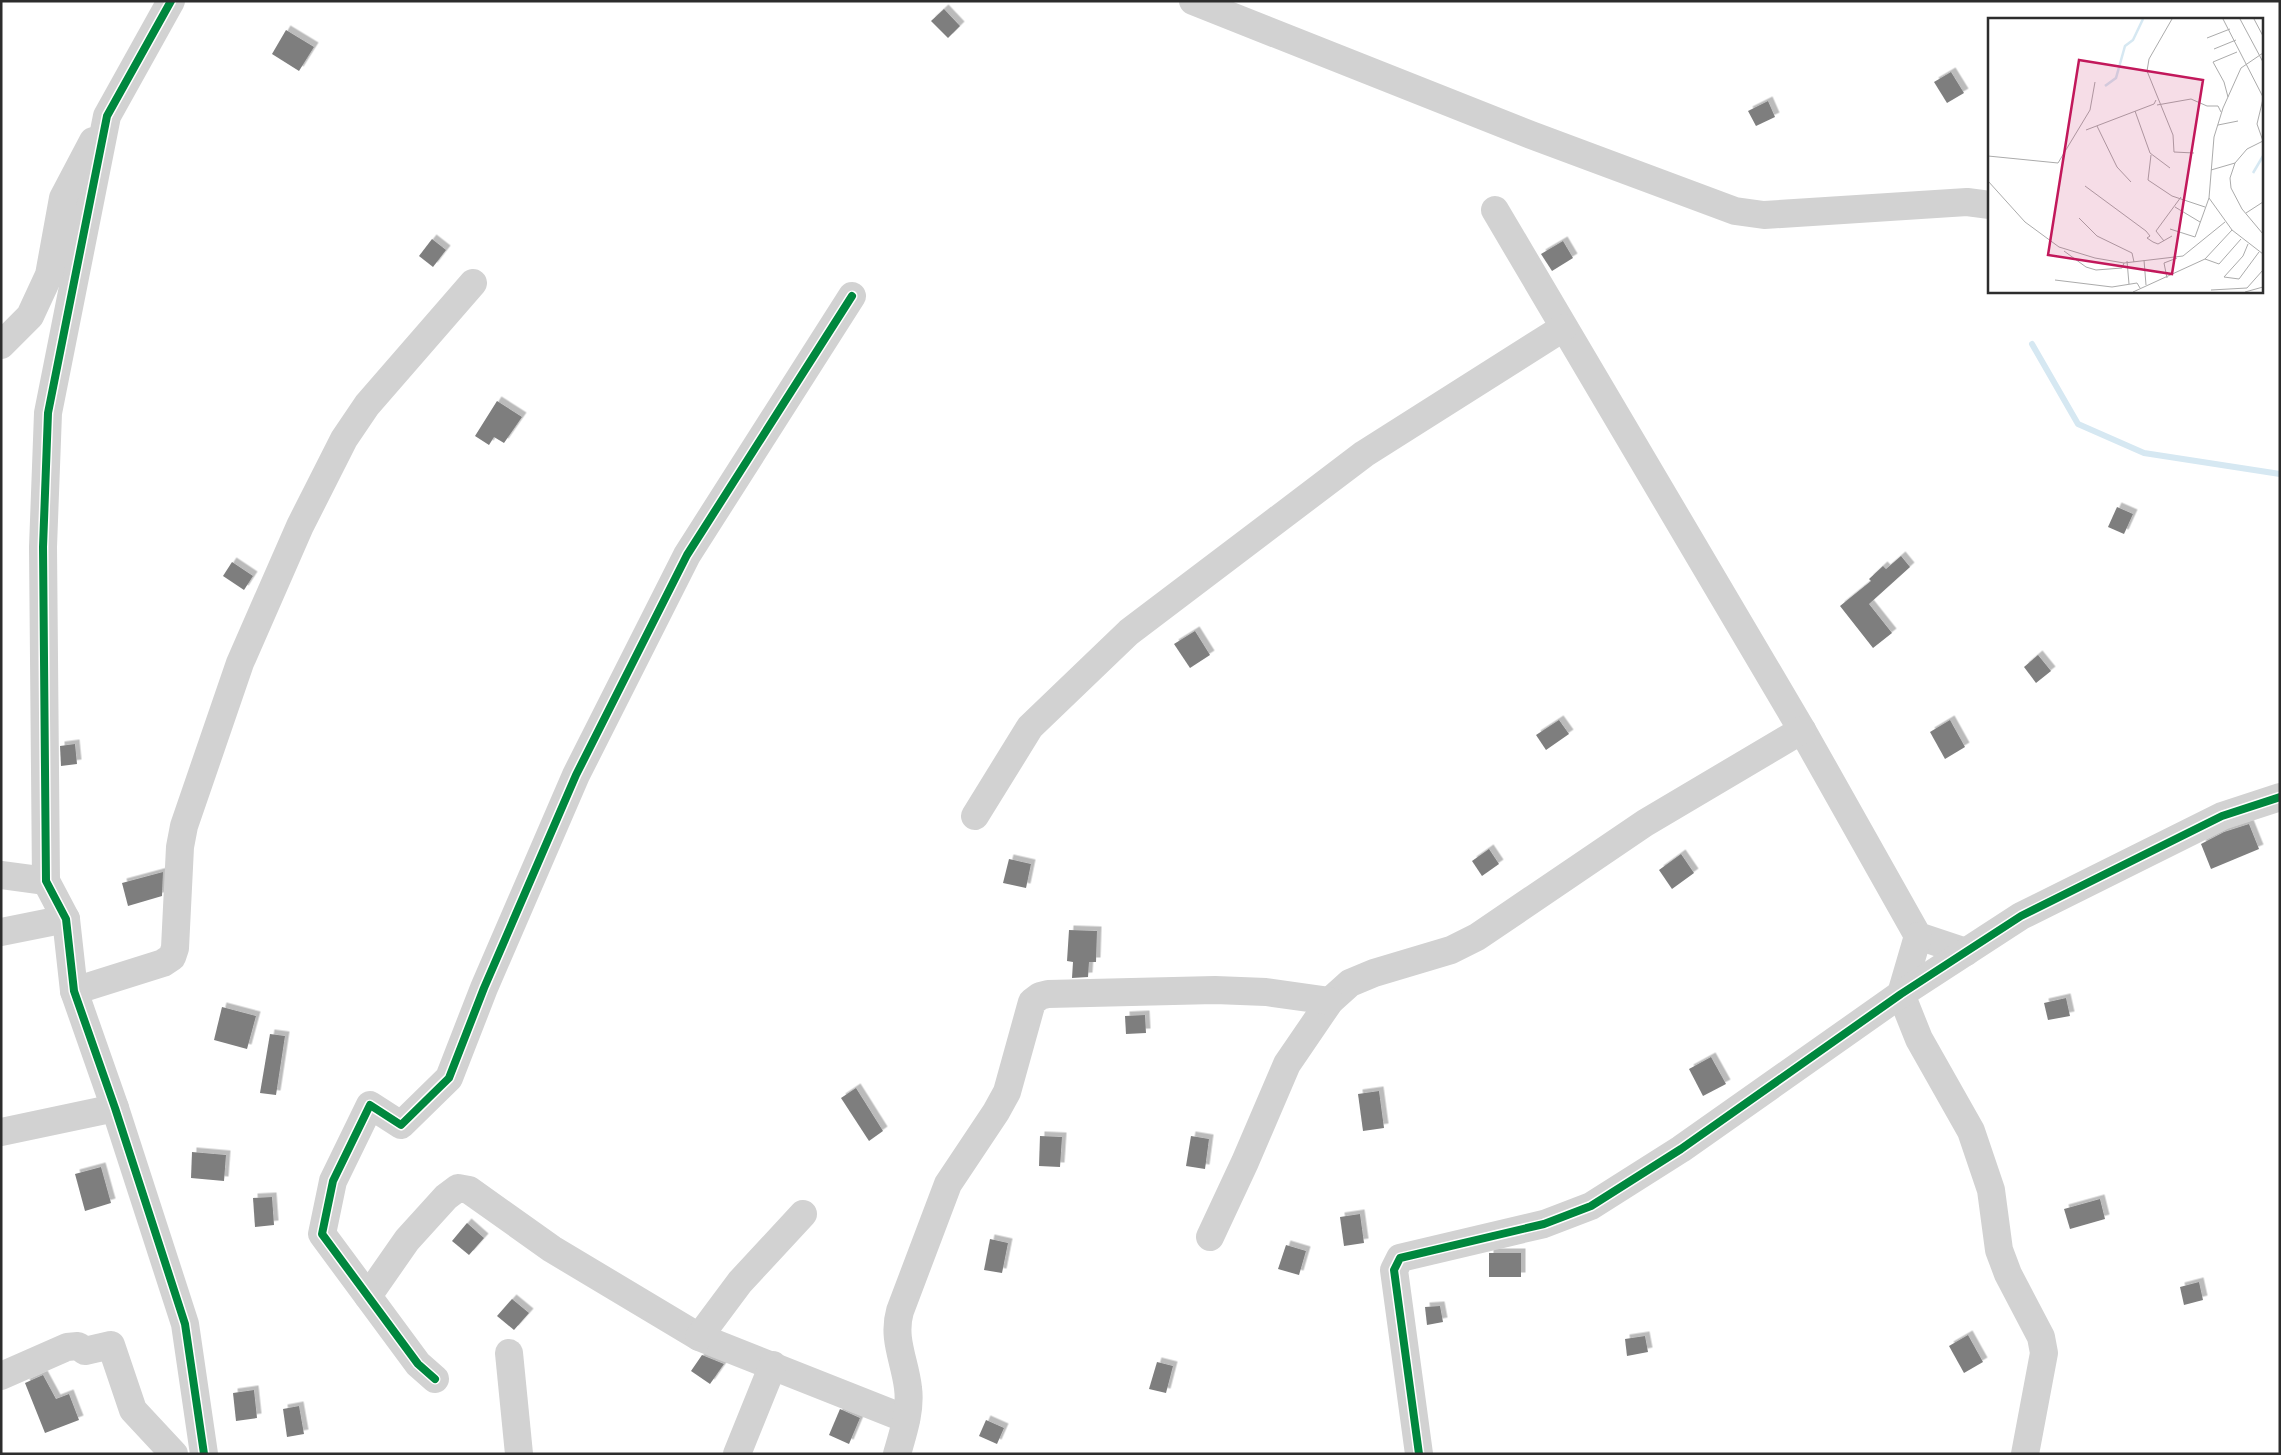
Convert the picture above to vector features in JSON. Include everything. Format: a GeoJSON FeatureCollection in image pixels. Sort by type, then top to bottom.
{"type":"FeatureCollection","features":[{"type":"Feature","properties":{"kind":"street"},"geometry":{"type":"LineString","coordinates":[[1,346],[30,316],[49,276],[63,198],[171,1]]}},
{"type":"Feature","properties":{"kind":"street"},"geometry":{"type":"LineString","coordinates":[[1193,1],[1531,135],[1735,211],[1764,215],[1967,202],[1988,205]]}},
{"type":"Feature","properties":{"kind":"street"},"geometry":{"type":"LineString","coordinates":[[107,116],[48,413],[43,547],[46,881],[66,919],[74,991],[116,1108],[185,1324],[204,1454]]}},
{"type":"Feature","properties":{"kind":"street"},"geometry":{"type":"LineString","coordinates":[[1495,210],[1802,730],[1918,936],[1966,952]]}},
{"type":"Feature","properties":{"kind":"street"},"geometry":{"type":"LineString","coordinates":[[74,991],[164,963],[172,957],[175,948],[180,847],[184,826],[240,663],[300,526],[344,439],[367,406],[473,283]]}},
{"type":"Feature","properties":{"kind":"street"},"geometry":{"type":"LineString","coordinates":[[435,1379],[418,1364],[322,1234],[333,1181],[370,1105],[402,1125],[449,1078],[484,988],[576,775],[687,556],[852,296]]}},
{"type":"Feature","properties":{"kind":"street"},"geometry":{"type":"LineString","coordinates":[[975,816],[1030,727],[1129,632],[1364,454],[1563,328]]}},
{"type":"Feature","properties":{"kind":"street"},"geometry":{"type":"LineString","coordinates":[[1210,1237],[1287,1064],[1330,1001],[1350,983],[1374,973],[1451,950],[1477,937],[1645,823],[1802,730]]}},
{"type":"Feature","properties":{"kind":"street"},"geometry":{"type":"LineString","coordinates":[[1418,1454],[1394,1270],[1400,1258],[1544,1224],[1591,1206],[1681,1149],[1902,994],[2021,916],[2222,816],[2280,797]]}},
{"type":"Feature","properties":{"kind":"street"},"geometry":{"type":"LineString","coordinates":[[1,875],[46,881]]}},
{"type":"Feature","properties":{"kind":"street"},"geometry":{"type":"LineString","coordinates":[[1,932],[66,919]]}},
{"type":"Feature","properties":{"kind":"street"},"geometry":{"type":"LineString","coordinates":[[1918,936],[1902,994],[1919,1039],[1971,1131],[1990,1190],[1999,1250],[2008,1274],[2041,1337],[2044,1353],[2025,1454]]}},
{"type":"Feature","properties":{"kind":"street"},"geometry":{"type":"LineString","coordinates":[[897,1454],[906,1420],[908,1388],[897,1342],[896,1325],[900,1311],[948,1184],[1007,1092],[1032,1002],[1040,996],[1048,994],[1215,990],[1266,992],[1330,1001]]}},
{"type":"Feature","properties":{"kind":"street"},"geometry":{"type":"LineString","coordinates":[[1,1132],[116,1108]]}},
{"type":"Feature","properties":{"kind":"street"},"geometry":{"type":"LineString","coordinates":[[368,1296],[406,1240],[452,1191],[463,1188],[469,1190],[552,1249],[699,1337],[773,1365],[906,1420]]}},
{"type":"Feature","properties":{"kind":"street"},"geometry":{"type":"LineString","coordinates":[[699,1337],[740,1282],[803,1214]]}},
{"type":"Feature","properties":{"kind":"street"},"geometry":{"type":"LineString","coordinates":[[1,1376],[67,1347],[78,1346],[85,1351],[111,1345],[133,1410],[174,1454]]}},
{"type":"Feature","properties":{"kind":"street"},"geometry":{"type":"LineString","coordinates":[[509,1353],[519,1454]]}},
{"type":"Feature","properties":{"kind":"street"},"geometry":{"type":"LineString","coordinates":[[737,1454],[773,1365]]}},
{"type":"Feature","properties":{"kind":"building"},"geometry":{"type":"Polygon","coordinates":[[[944,9],[960,26],[948,38],[931,21],[944,9]]]}},
{"type":"Feature","properties":{"kind":"building"},"geometry":{"type":"Polygon","coordinates":[[[286,30],[314,47],[299,71],[272,54],[286,30]]]}},
{"type":"Feature","properties":{"kind":"building"},"geometry":{"type":"Polygon","coordinates":[[[1951,72],[1964,93],[1947,103],[1934,82],[1951,72]]]}},
{"type":"Feature","properties":{"kind":"building"},"geometry":{"type":"Polygon","coordinates":[[[1768,101],[1775,117],[1756,126],[1748,111],[1768,101]]]}},
{"type":"Feature","properties":{"kind":"building"},"geometry":{"type":"Polygon","coordinates":[[[432,239],[446,250],[433,267],[419,256],[432,239]]]}},
{"type":"Feature","properties":{"kind":"building"},"geometry":{"type":"Polygon","coordinates":[[[1563,241],[1573,258],[1552,271],[1541,254],[1563,241]]]}},
{"type":"Feature","properties":{"kind":"building"},"geometry":{"type":"Polygon","coordinates":[[[497,401],[522,417],[504,443],[494,437],[489,445],[475,436],[497,401]]]}},
{"type":"Feature","properties":{"kind":"building"},"geometry":{"type":"Polygon","coordinates":[[[2117,507],[2133,514],[2124,534],[2108,527],[2117,507]]]}},
{"type":"Feature","properties":{"kind":"building"},"geometry":{"type":"Polygon","coordinates":[[[1901,556],[1910,567],[1869,604],[1892,633],[1873,648],[1840,606],[1871,581],[1869,579],[1883,566],[1886,569],[1901,556]]]}},
{"type":"Feature","properties":{"kind":"building"},"geometry":{"type":"Polygon","coordinates":[[[232,562],[253,576],[244,590],[223,576],[232,562]]]}},
{"type":"Feature","properties":{"kind":"building"},"geometry":{"type":"Polygon","coordinates":[[[1195,631],[1210,655],[1190,668],[1174,644],[1195,631]]]}},
{"type":"Feature","properties":{"kind":"building"},"geometry":{"type":"Polygon","coordinates":[[[2038,655],[2051,671],[2036,683],[2024,667],[2038,655]]]}},
{"type":"Feature","properties":{"kind":"building"},"geometry":{"type":"Polygon","coordinates":[[[1559,720],[1569,734],[1546,750],[1536,735],[1559,720]]]}},
{"type":"Feature","properties":{"kind":"building"},"geometry":{"type":"Polygon","coordinates":[[[1950,720],[1965,747],[1945,759],[1930,732],[1950,720]]]}},
{"type":"Feature","properties":{"kind":"building"},"geometry":{"type":"Polygon","coordinates":[[[75,744],[77,764],[61,766],[60,746],[75,744]]]}},
{"type":"Feature","properties":{"kind":"building"},"geometry":{"type":"Polygon","coordinates":[[[2249,824],[2259,849],[2211,869],[2201,844],[2224,832],[2249,824]]]}},
{"type":"Feature","properties":{"kind":"building"},"geometry":{"type":"Polygon","coordinates":[[[1489,849],[1499,864],[1482,876],[1472,861],[1489,849]]]}},
{"type":"Feature","properties":{"kind":"building"},"geometry":{"type":"Polygon","coordinates":[[[1681,854],[1694,873],[1672,889],[1659,870],[1681,854]]]}},
{"type":"Feature","properties":{"kind":"building"},"geometry":{"type":"Polygon","coordinates":[[[1009,859],[1031,864],[1026,888],[1003,883],[1009,859]]]}},
{"type":"Feature","properties":{"kind":"building"},"geometry":{"type":"Polygon","coordinates":[[[163,872],[162,896],[128,906],[122,883],[163,872]]]}},
{"type":"Feature","properties":{"kind":"building"},"geometry":{"type":"Polygon","coordinates":[[[1069,930],[1097,931],[1096,962],[1089,962],[1088,977],[1072,978],[1073,962],[1067,961],[1069,930]]]}},
{"type":"Feature","properties":{"kind":"building"},"geometry":{"type":"Polygon","coordinates":[[[2066,998],[2070,1016],[2048,1020],[2044,1003],[2066,998]]]}},
{"type":"Feature","properties":{"kind":"building"},"geometry":{"type":"Polygon","coordinates":[[[222,1007],[256,1016],[247,1049],[214,1040],[222,1007]]]}},
{"type":"Feature","properties":{"kind":"building"},"geometry":{"type":"Polygon","coordinates":[[[1145,1015],[1146,1033],[1126,1034],[1125,1016],[1145,1015]]]}},
{"type":"Feature","properties":{"kind":"building"},"geometry":{"type":"Polygon","coordinates":[[[270,1034],[285,1036],[276,1095],[260,1093],[270,1034]]]}},
{"type":"Feature","properties":{"kind":"building"},"geometry":{"type":"Polygon","coordinates":[[[1711,1057],[1726,1084],[1703,1096],[1689,1069],[1711,1057]]]}},
{"type":"Feature","properties":{"kind":"building"},"geometry":{"type":"Polygon","coordinates":[[[856,1088],[883,1131],[869,1141],[841,1098],[856,1088]]]}},
{"type":"Feature","properties":{"kind":"building"},"geometry":{"type":"Polygon","coordinates":[[[1379,1091],[1384,1128],[1363,1131],[1358,1094],[1379,1091]]]}},
{"type":"Feature","properties":{"kind":"building"},"geometry":{"type":"Polygon","coordinates":[[[1040,1136],[1062,1137],[1060,1167],[1039,1166],[1040,1136]]]}},
{"type":"Feature","properties":{"kind":"building"},"geometry":{"type":"Polygon","coordinates":[[[1191,1136],[1209,1139],[1205,1169],[1186,1166],[1191,1136]]]}},
{"type":"Feature","properties":{"kind":"building"},"geometry":{"type":"Polygon","coordinates":[[[192,1152],[226,1155],[224,1181],[191,1178],[192,1152]]]}},
{"type":"Feature","properties":{"kind":"building"},"geometry":{"type":"Polygon","coordinates":[[[101,1167],[111,1203],[85,1211],[75,1174],[101,1167]]]}},
{"type":"Feature","properties":{"kind":"building"},"geometry":{"type":"Polygon","coordinates":[[[272,1197],[274,1225],[255,1227],[253,1198],[272,1197]]]}},
{"type":"Feature","properties":{"kind":"building"},"geometry":{"type":"Polygon","coordinates":[[[2100,1199],[2105,1219],[2070,1229],[2064,1209],[2100,1199]]]}},
{"type":"Feature","properties":{"kind":"building"},"geometry":{"type":"Polygon","coordinates":[[[1360,1214],[1364,1243],[1344,1246],[1340,1217],[1360,1214]]]}},
{"type":"Feature","properties":{"kind":"building"},"geometry":{"type":"Polygon","coordinates":[[[467,1223],[484,1238],[469,1255],[452,1241],[467,1223]]]}},
{"type":"Feature","properties":{"kind":"building"},"geometry":{"type":"Polygon","coordinates":[[[990,1239],[1008,1243],[1002,1273],[984,1270],[990,1239]]]}},
{"type":"Feature","properties":{"kind":"building"},"geometry":{"type":"Polygon","coordinates":[[[1286,1245],[1306,1251],[1299,1275],[1278,1269],[1286,1245]]]}},
{"type":"Feature","properties":{"kind":"building"},"geometry":{"type":"Polygon","coordinates":[[[1489,1253],[1521,1253],[1521,1277],[1489,1277],[1489,1253]]]}},
{"type":"Feature","properties":{"kind":"building"},"geometry":{"type":"Polygon","coordinates":[[[2199,1282],[2203,1300],[2184,1305],[2180,1287],[2199,1282]]]}},
{"type":"Feature","properties":{"kind":"building"},"geometry":{"type":"Polygon","coordinates":[[[512,1299],[529,1313],[514,1330],[497,1316],[512,1299]]]}},
{"type":"Feature","properties":{"kind":"building"},"geometry":{"type":"Polygon","coordinates":[[[1440,1306],[1443,1322],[1427,1325],[1425,1307],[1440,1306]]]}},
{"type":"Feature","properties":{"kind":"building"},"geometry":{"type":"Polygon","coordinates":[[[1968,1335],[1983,1362],[1964,1373],[1949,1346],[1968,1335]]]}},
{"type":"Feature","properties":{"kind":"building"},"geometry":{"type":"Polygon","coordinates":[[[1645,1336],[1648,1352],[1627,1356],[1625,1339],[1645,1336]]]}},
{"type":"Feature","properties":{"kind":"building"},"geometry":{"type":"Polygon","coordinates":[[[702,1355],[724,1364],[710,1384],[691,1371],[702,1355]]]}},
{"type":"Feature","properties":{"kind":"building"},"geometry":{"type":"Polygon","coordinates":[[[1157,1362],[1173,1366],[1166,1393],[1149,1389],[1157,1362]]]}},
{"type":"Feature","properties":{"kind":"building"},"geometry":{"type":"Polygon","coordinates":[[[43,1375],[56,1399],[69,1394],[79,1420],[45,1433],[25,1383],[43,1375]]]}},
{"type":"Feature","properties":{"kind":"building"},"geometry":{"type":"Polygon","coordinates":[[[254,1390],[257,1418],[236,1421],[233,1393],[254,1390]]]}},
{"type":"Feature","properties":{"kind":"building"},"geometry":{"type":"Polygon","coordinates":[[[299,1406],[304,1434],[287,1437],[283,1409],[299,1406]]]}},
{"type":"Feature","properties":{"kind":"building"},"geometry":{"type":"Polygon","coordinates":[[[840,1409],[860,1418],[849,1444],[829,1435],[840,1409]]]}},
{"type":"Feature","properties":{"kind":"building"},"geometry":{"type":"Polygon","coordinates":[[[986,1420],[1004,1428],[997,1444],[979,1436],[986,1420]]]}},
{"type":"Feature","properties":{"kind":"waterway"},"geometry":{"type":"LineString","coordinates":[[2032,344],[2078,424],[2144,453],[2280,474]]}},
{"type":"Feature","properties":{"kind":"cycle path"},"geometry":{"type":"LineString","coordinates":[[171,1],[107,116],[48,413],[43,547],[46,881],[66,919],[74,991],[115,1108],[185,1324],[204,1454]]}},
{"type":"Feature","properties":{"kind":"cycle path"},"geometry":{"type":"LineString","coordinates":[[435,1379],[418,1364],[322,1234],[333,1181],[370,1105],[401,1125],[449,1078],[484,988],[576,775],[687,555],[852,296]]}},
{"type":"Feature","properties":{"kind":"cycle path"},"geometry":{"type":"LineString","coordinates":[[1419,1454],[1394,1270],[1400,1258],[1544,1224],[1591,1206],[1681,1149],[1901,994],[2021,916],[2222,816],[2280,797]]}}]}
